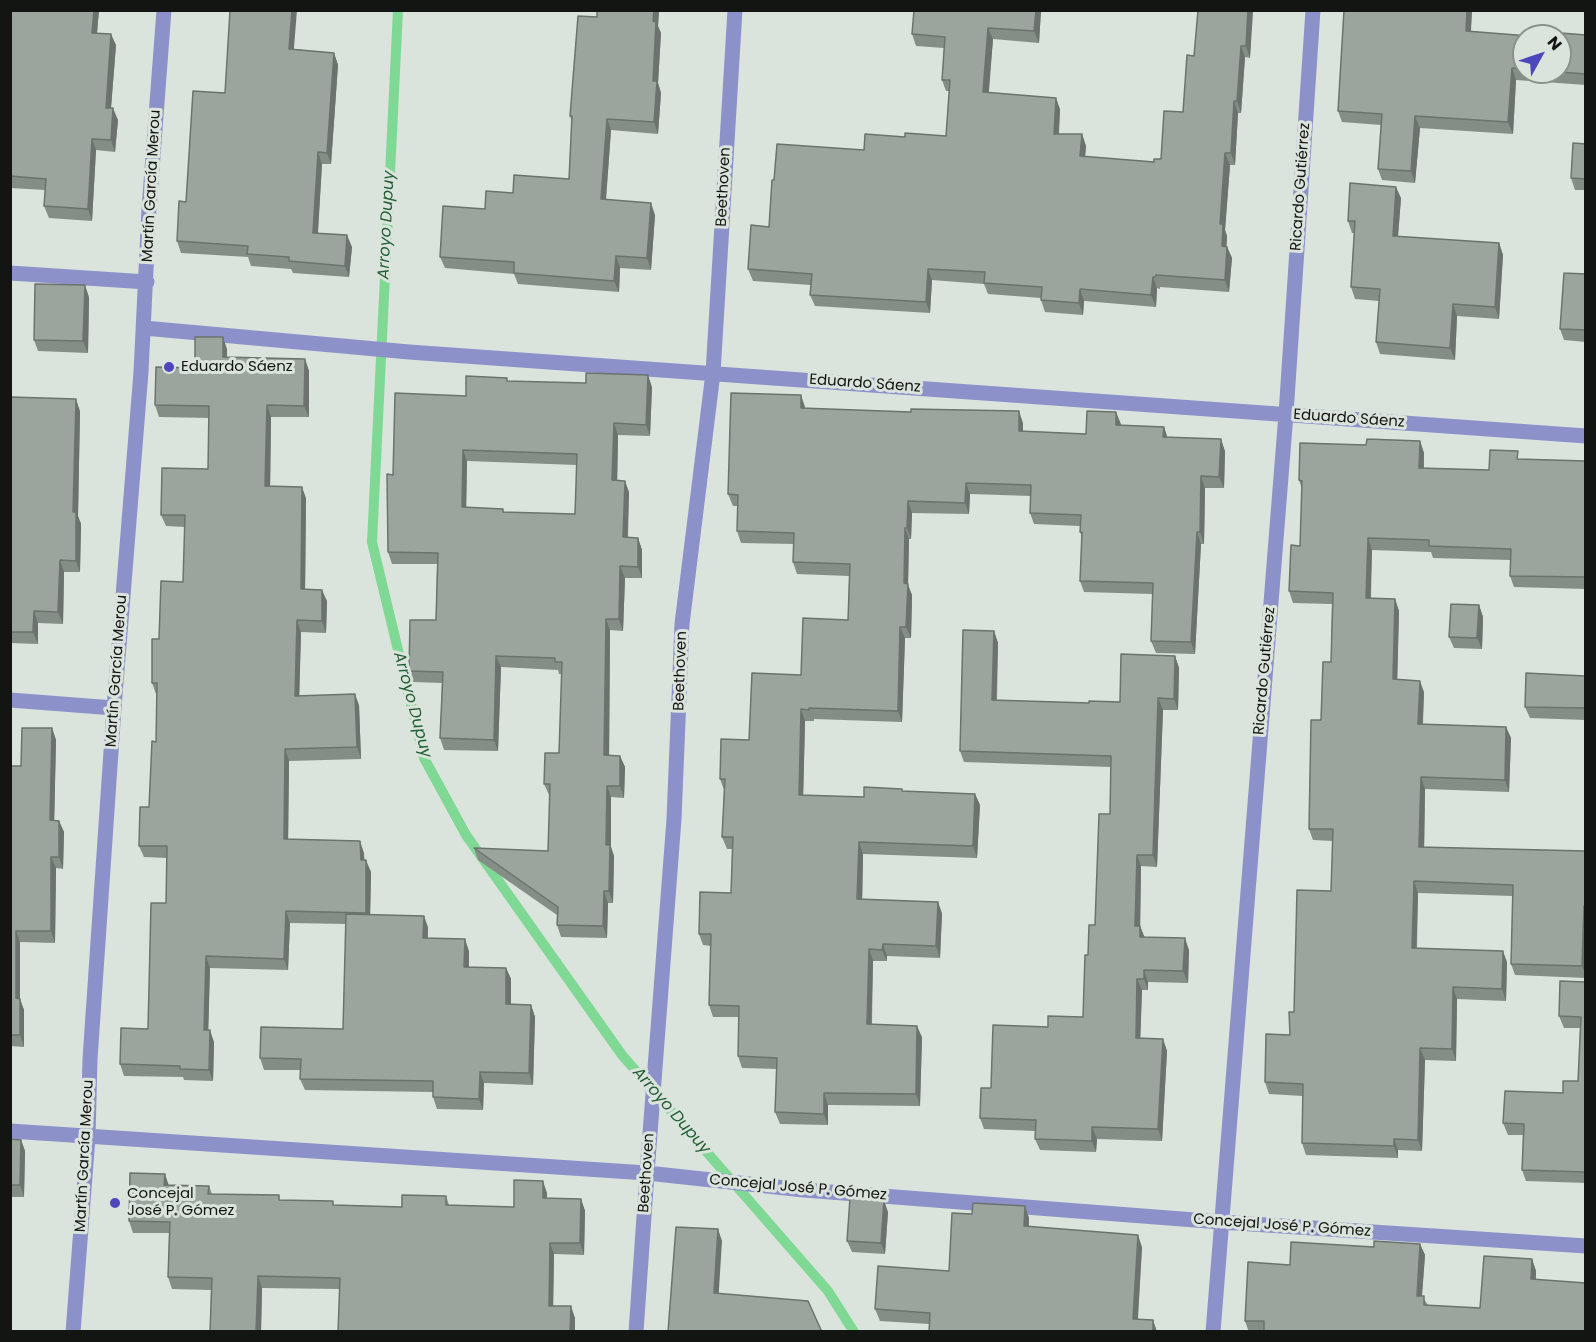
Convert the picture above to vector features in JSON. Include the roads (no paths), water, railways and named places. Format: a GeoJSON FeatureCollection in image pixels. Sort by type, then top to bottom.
{"type":"FeatureCollection","features":[{"type":"Feature","properties":{"kind":"street","name":"Martín García Merou"},"geometry":{"type":"LineString","coordinates":[[73,1332],[88,1137],[90,1059],[114,708],[144,328],[149,209],[164,10]]}},
{"type":"Feature","properties":{"kind":"street","name":"Beethoven"},"geometry":{"type":"LineString","coordinates":[[636,1332],[674,819],[682,624],[713,373],[735,10]]}},
{"type":"Feature","properties":{"kind":"street","name":"Ricardo Gutiérrez"},"geometry":{"type":"LineString","coordinates":[[1213,1332],[1286,414],[1313,10]]}},
{"type":"Feature","properties":{"kind":"street"},"geometry":{"type":"LineString","coordinates":[[10,273],[147,282]]}},
{"type":"Feature","properties":{"kind":"street","name":"Eduardo Sáenz"},"geometry":{"type":"LineString","coordinates":[[144,328],[409,351],[1586,436]]}},
{"type":"Feature","properties":{"kind":"street"},"geometry":{"type":"LineString","coordinates":[[10,700],[114,708]]}},
{"type":"Feature","properties":{"kind":"street","name":"Concejal José P. Gómez"},"geometry":{"type":"LineString","coordinates":[[10,1131],[646,1173],[804,1190],[1221,1222],[1586,1246]]}},
{"type":"Feature","properties":{"kind":"waterway","name":"Arroyo Dupuy"},"geometry":{"type":"LineString","coordinates":[[398,10],[372,542],[424,758],[466,835],[622,1055],[828,1291],[854,1332]]}},
{"type":"Feature","properties":{"kind":"place","name":"Eduardo Sáenz"},"geometry":{"type":"Point","coordinates":[169,367]}},
{"type":"Feature","properties":{"kind":"place","name":"Concejal José P. Gómez"},"geometry":{"type":"Point","coordinates":[115,1203]}}]}
